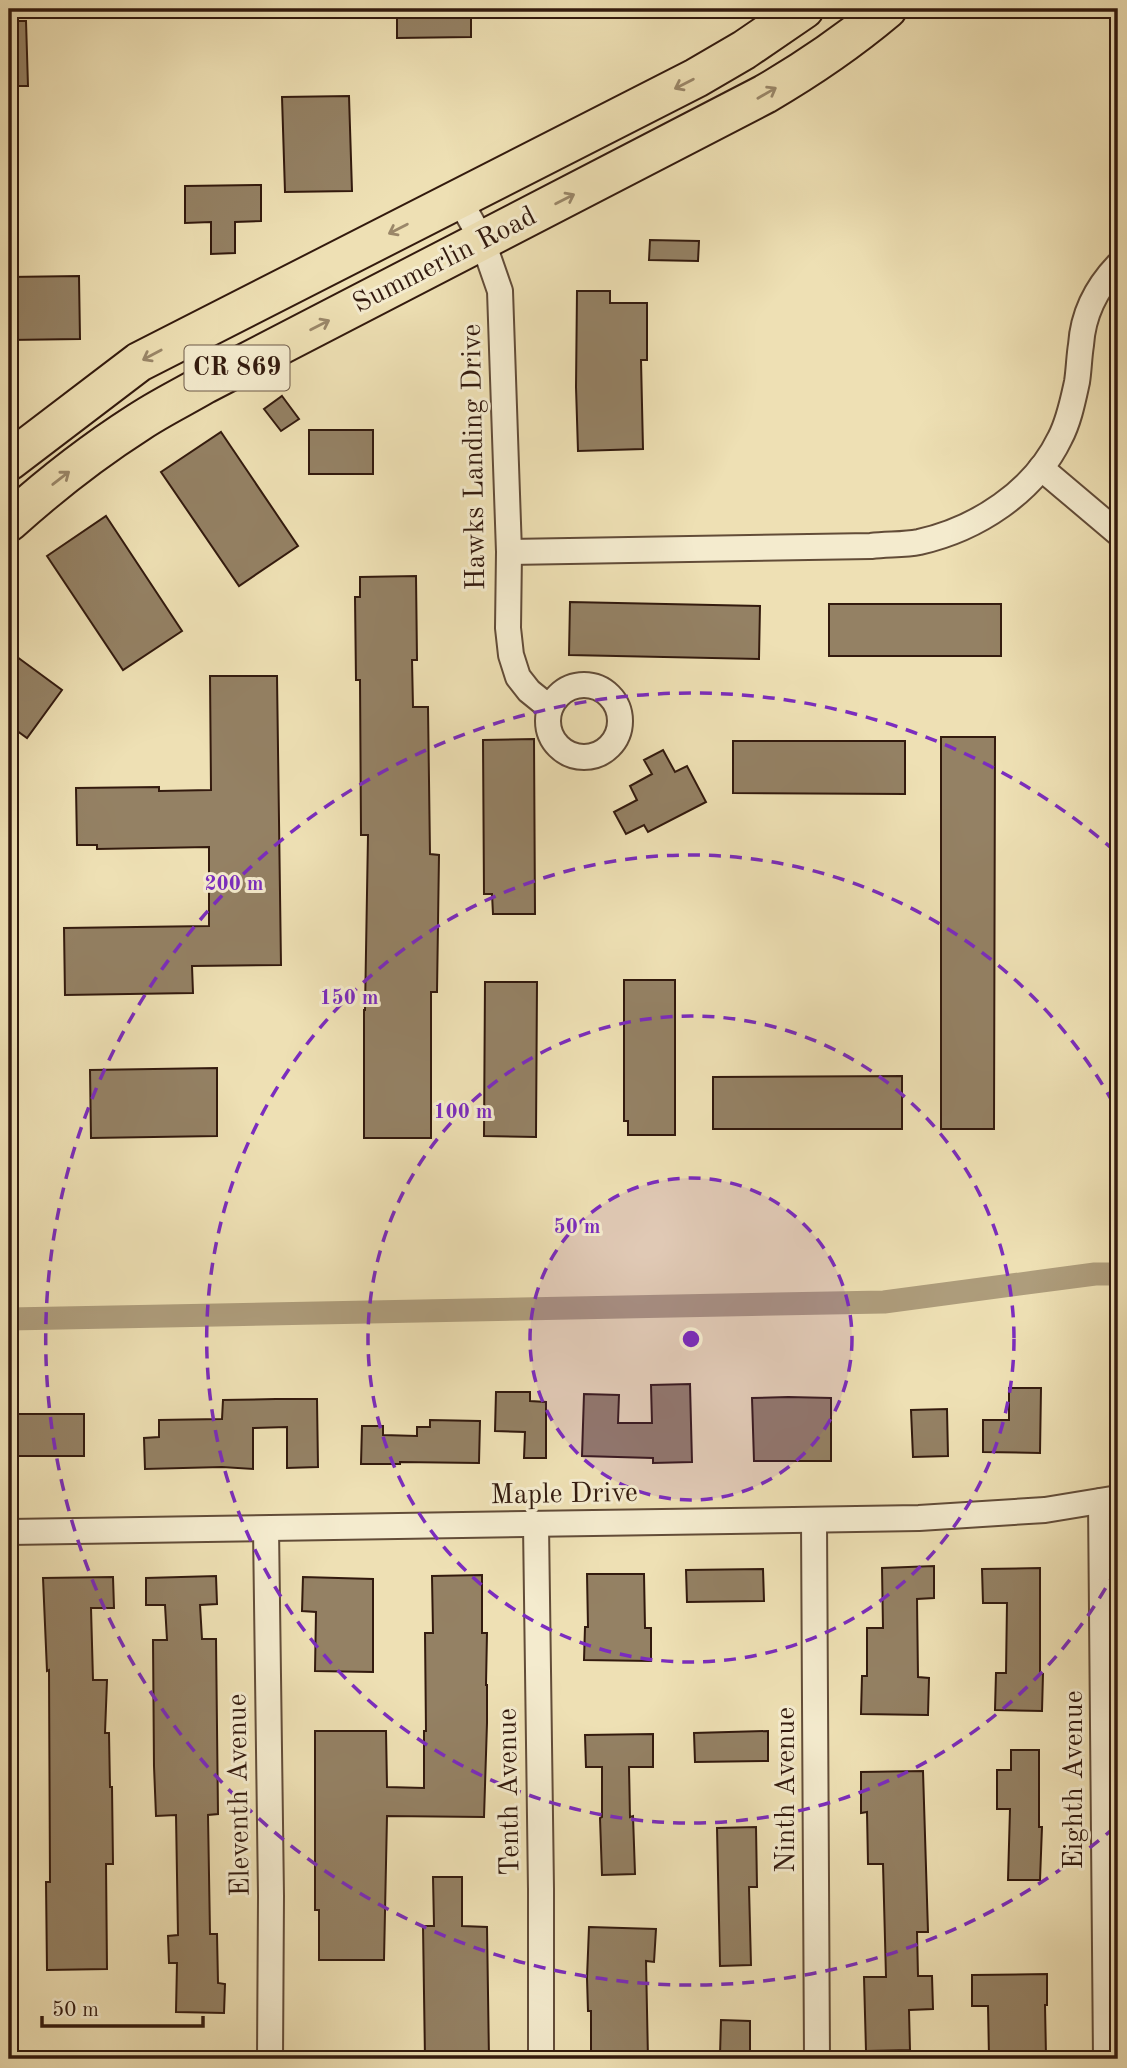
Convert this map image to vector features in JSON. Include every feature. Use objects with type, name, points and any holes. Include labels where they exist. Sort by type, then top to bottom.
[{"type":"main road","name":"Summerlin Road","points":[[9,461],[139,362],[696,78],[744,50],[804,9]]},
{"type":"main road","name":"Summerlin Road","points":[[9,522],[38,495],[141,421],[205,384],[765,94],[829,54],[887,9]]},
{"type":"street","name":"Hawks Landing Drive","points":[[459,199],[483,242],[500,291],[510,655],[518,677],[529,691],[550,708]]},
{"type":"street","points":[[509,552],[858,546],[918,542],[952,532],[989,514],[1019,493],[1041,468],[1060,438],[1073,401],[1088,311],[1099,286],[1118,265]]},
{"type":"street","points":[[1041,468],[1118,533]]},
{"type":"street","name":"Maple Drive","points":[[9,1532],[919,1518],[1045,1510],[1110,1499]]},
{"type":"street","name":"Eighth Avenue","points":[[1106,2059],[1110,1499]]},
{"type":"street","name":"Ninth Avenue","points":[[814,1521],[817,2059]]},
{"type":"street","name":"Tenth Avenue","points":[[536,1525],[541,2059]]},
{"type":"street","name":"Eleventh Avenue","points":[[266,1529],[271,1895],[270,2059]]},
{"type":"building","points":[[397,9],[471,9],[471,37],[397,38]]},
{"type":"building","points":[[9,21],[26,21],[28,86],[9,86]]},
{"type":"building","points":[[349,96],[352,191],[285,192],[282,97]]},
{"type":"building","points":[[261,185],[261,221],[235,222],[235,253],[211,254],[211,222],[185,223],[185,186]]},
{"type":"building","points":[[650,240],[699,241],[698,261],[649,260]]},
{"type":"building","points":[[79,276],[80,339],[9,340],[9,277]]},
{"type":"building","points":[[577,291],[610,291],[610,303],[647,303],[647,360],[641,360],[643,449],[578,451]]},
{"type":"building","points":[[282,396],[299,419],[281,431],[264,409]]},
{"type":"building","points":[[309,430],[373,430],[373,474],[309,474]]},
{"type":"building","points":[[221,432],[298,546],[239,586],[161,472]]},
{"type":"building","points":[[106,516],[182,631],[123,670],[47,556]]},
{"type":"building","points":[[416,576],[417,660],[412,660],[413,707],[428,707],[430,854],[439,855],[437,992],[431,992],[431,1138],[364,1138],[368,835],[361,835],[360,680],[356,680],[355,597],[360,597],[360,577]]},
{"type":"building","points":[[570,602],[760,606],[759,659],[569,655]]},
{"type":"building","points":[[829,604],[1001,604],[1001,656],[829,656]]},
{"type":"building","points":[[9,651],[62,690],[27,738],[9,725]]},
{"type":"building","points":[[210,676],[277,676],[281,965],[192,966],[193,993],[65,995],[64,928],[209,926],[209,847],[97,849],[97,845],[77,845],[76,788],[159,787],[159,791],[211,790]]},
{"type":"building","points":[[941,737],[995,737],[994,1129],[941,1129]]},
{"type":"building","points":[[534,739],[535,914],[493,914],[492,894],[484,894],[483,740]]},
{"type":"building","points":[[733,741],[905,741],[905,794],[733,793]]},
{"type":"building","points":[[663,750],[675,772],[687,766],[706,802],[648,832],[644,825],[626,834],[614,812],[637,800],[630,786],[652,774],[644,760]]},
{"type":"building","points":[[624,980],[675,980],[675,1135],[628,1135],[628,1121],[624,1121]]},
{"type":"building","points":[[485,982],[537,982],[536,1137],[484,1136]]},
{"type":"building","points":[[217,1068],[217,1136],[91,1138],[90,1070]]},
{"type":"building","points":[[902,1076],[902,1129],[713,1129],[713,1077]]},
{"type":"building","points":[[690,1384],[692,1462],[653,1463],[653,1458],[582,1456],[584,1394],[619,1395],[618,1423],[652,1423],[651,1385]]},
{"type":"building","points":[[1009,1388],[1041,1388],[1040,1453],[983,1452],[983,1420],[1009,1420]]},
{"type":"building","points":[[496,1392],[530,1392],[530,1401],[546,1402],[546,1458],[524,1458],[525,1432],[495,1431]]},
{"type":"building","points":[[752,1398],[831,1398],[831,1461],[754,1461]]},
{"type":"building","points":[[317,1399],[318,1467],[287,1468],[287,1427],[253,1428],[253,1469],[145,1469],[144,1438],[159,1437],[159,1420],[222,1419],[223,1400]]},
{"type":"building","points":[[947,1409],[948,1456],[913,1457],[911,1410]]},
{"type":"building","points":[[12,1414],[84,1414],[84,1456],[12,1456]]},
{"type":"building","points":[[430,1420],[480,1421],[479,1463],[361,1464],[362,1426],[383,1426],[383,1435],[417,1436],[417,1427],[430,1427]]},
{"type":"building","points":[[934,1566],[934,1598],[917,1599],[918,1677],[929,1678],[928,1715],[861,1714],[862,1676],[867,1676],[867,1628],[883,1628],[882,1568]]},
{"type":"building","points":[[1040,1568],[1042,1711],[995,1710],[996,1673],[1006,1673],[1007,1603],[983,1603],[982,1569]]},
{"type":"building","points":[[763,1569],[764,1601],[687,1602],[686,1570]]},
{"type":"building","points":[[587,1574],[644,1574],[645,1628],[651,1628],[651,1661],[584,1660],[585,1627],[588,1627]]},
{"type":"building","points":[[482,1575],[482,1633],[487,1633],[484,1817],[387,1816],[384,1960],[319,1960],[319,1910],[315,1910],[315,1731],[386,1731],[387,1787],[424,1788],[425,1633],[433,1633],[432,1576]]},
{"type":"building","points":[[216,1576],[217,1604],[200,1605],[202,1639],[216,1639],[218,1814],[208,1815],[210,1934],[217,1934],[218,1983],[225,1984],[224,2013],[176,2012],[177,1963],[169,1963],[168,1936],[178,1935],[176,1815],[156,1816],[154,1766],[153,1640],[167,1640],[165,1605],[146,1605],[146,1578]]},
{"type":"building","points":[[113,1577],[114,1608],[91,1608],[93,1680],[107,1680],[105,1733],[109,1733],[112,1787],[113,1864],[106,1864],[107,1969],[47,1970],[46,1882],[50,1882],[49,1670],[47,1671],[43,1578]]},
{"type":"building","points":[[303,1577],[373,1579],[373,1672],[315,1671],[316,1612],[302,1611]]},
{"type":"building","points":[[768,1731],[768,1761],[695,1762],[694,1733]]},
{"type":"building","points":[[653,1734],[653,1767],[629,1767],[635,1874],[602,1875],[602,1767],[586,1767],[585,1735]]},
{"type":"building","points":[[1011,1750],[1039,1750],[1039,1827],[1042,1827],[1040,1880],[1008,1880],[1010,1809],[997,1809],[997,1770],[1011,1770]]},
{"type":"building","points":[[923,1771],[928,1932],[917,1932],[918,1976],[932,1976],[933,2009],[909,2010],[910,2050],[866,2051],[864,1977],[886,1977],[883,1864],[868,1864],[867,1812],[861,1813],[861,1772]]},
{"type":"building","points":[[756,1827],[757,1887],[749,1887],[751,1965],[720,1966],[717,1828]]},
{"type":"building","points":[[433,1877],[462,1877],[462,1926],[487,1927],[489,2059],[425,2059],[423,1926],[434,1926]]},
{"type":"building","points":[[589,1927],[656,1929],[654,1962],[646,1961],[648,2059],[591,2059],[591,2011],[588,2011],[587,1978]]},
{"type":"building","points":[[1047,1974],[1046,2056],[989,2057],[988,2006],[972,2006],[972,1975]]},
{"type":"building","points":[[721,2020],[750,2021],[750,2059],[729,2059],[729,2055],[720,2055]]},
{"type":"waterway","points":[[9,1319],[884,1302],[1095,1274],[1118,1274]]}]
